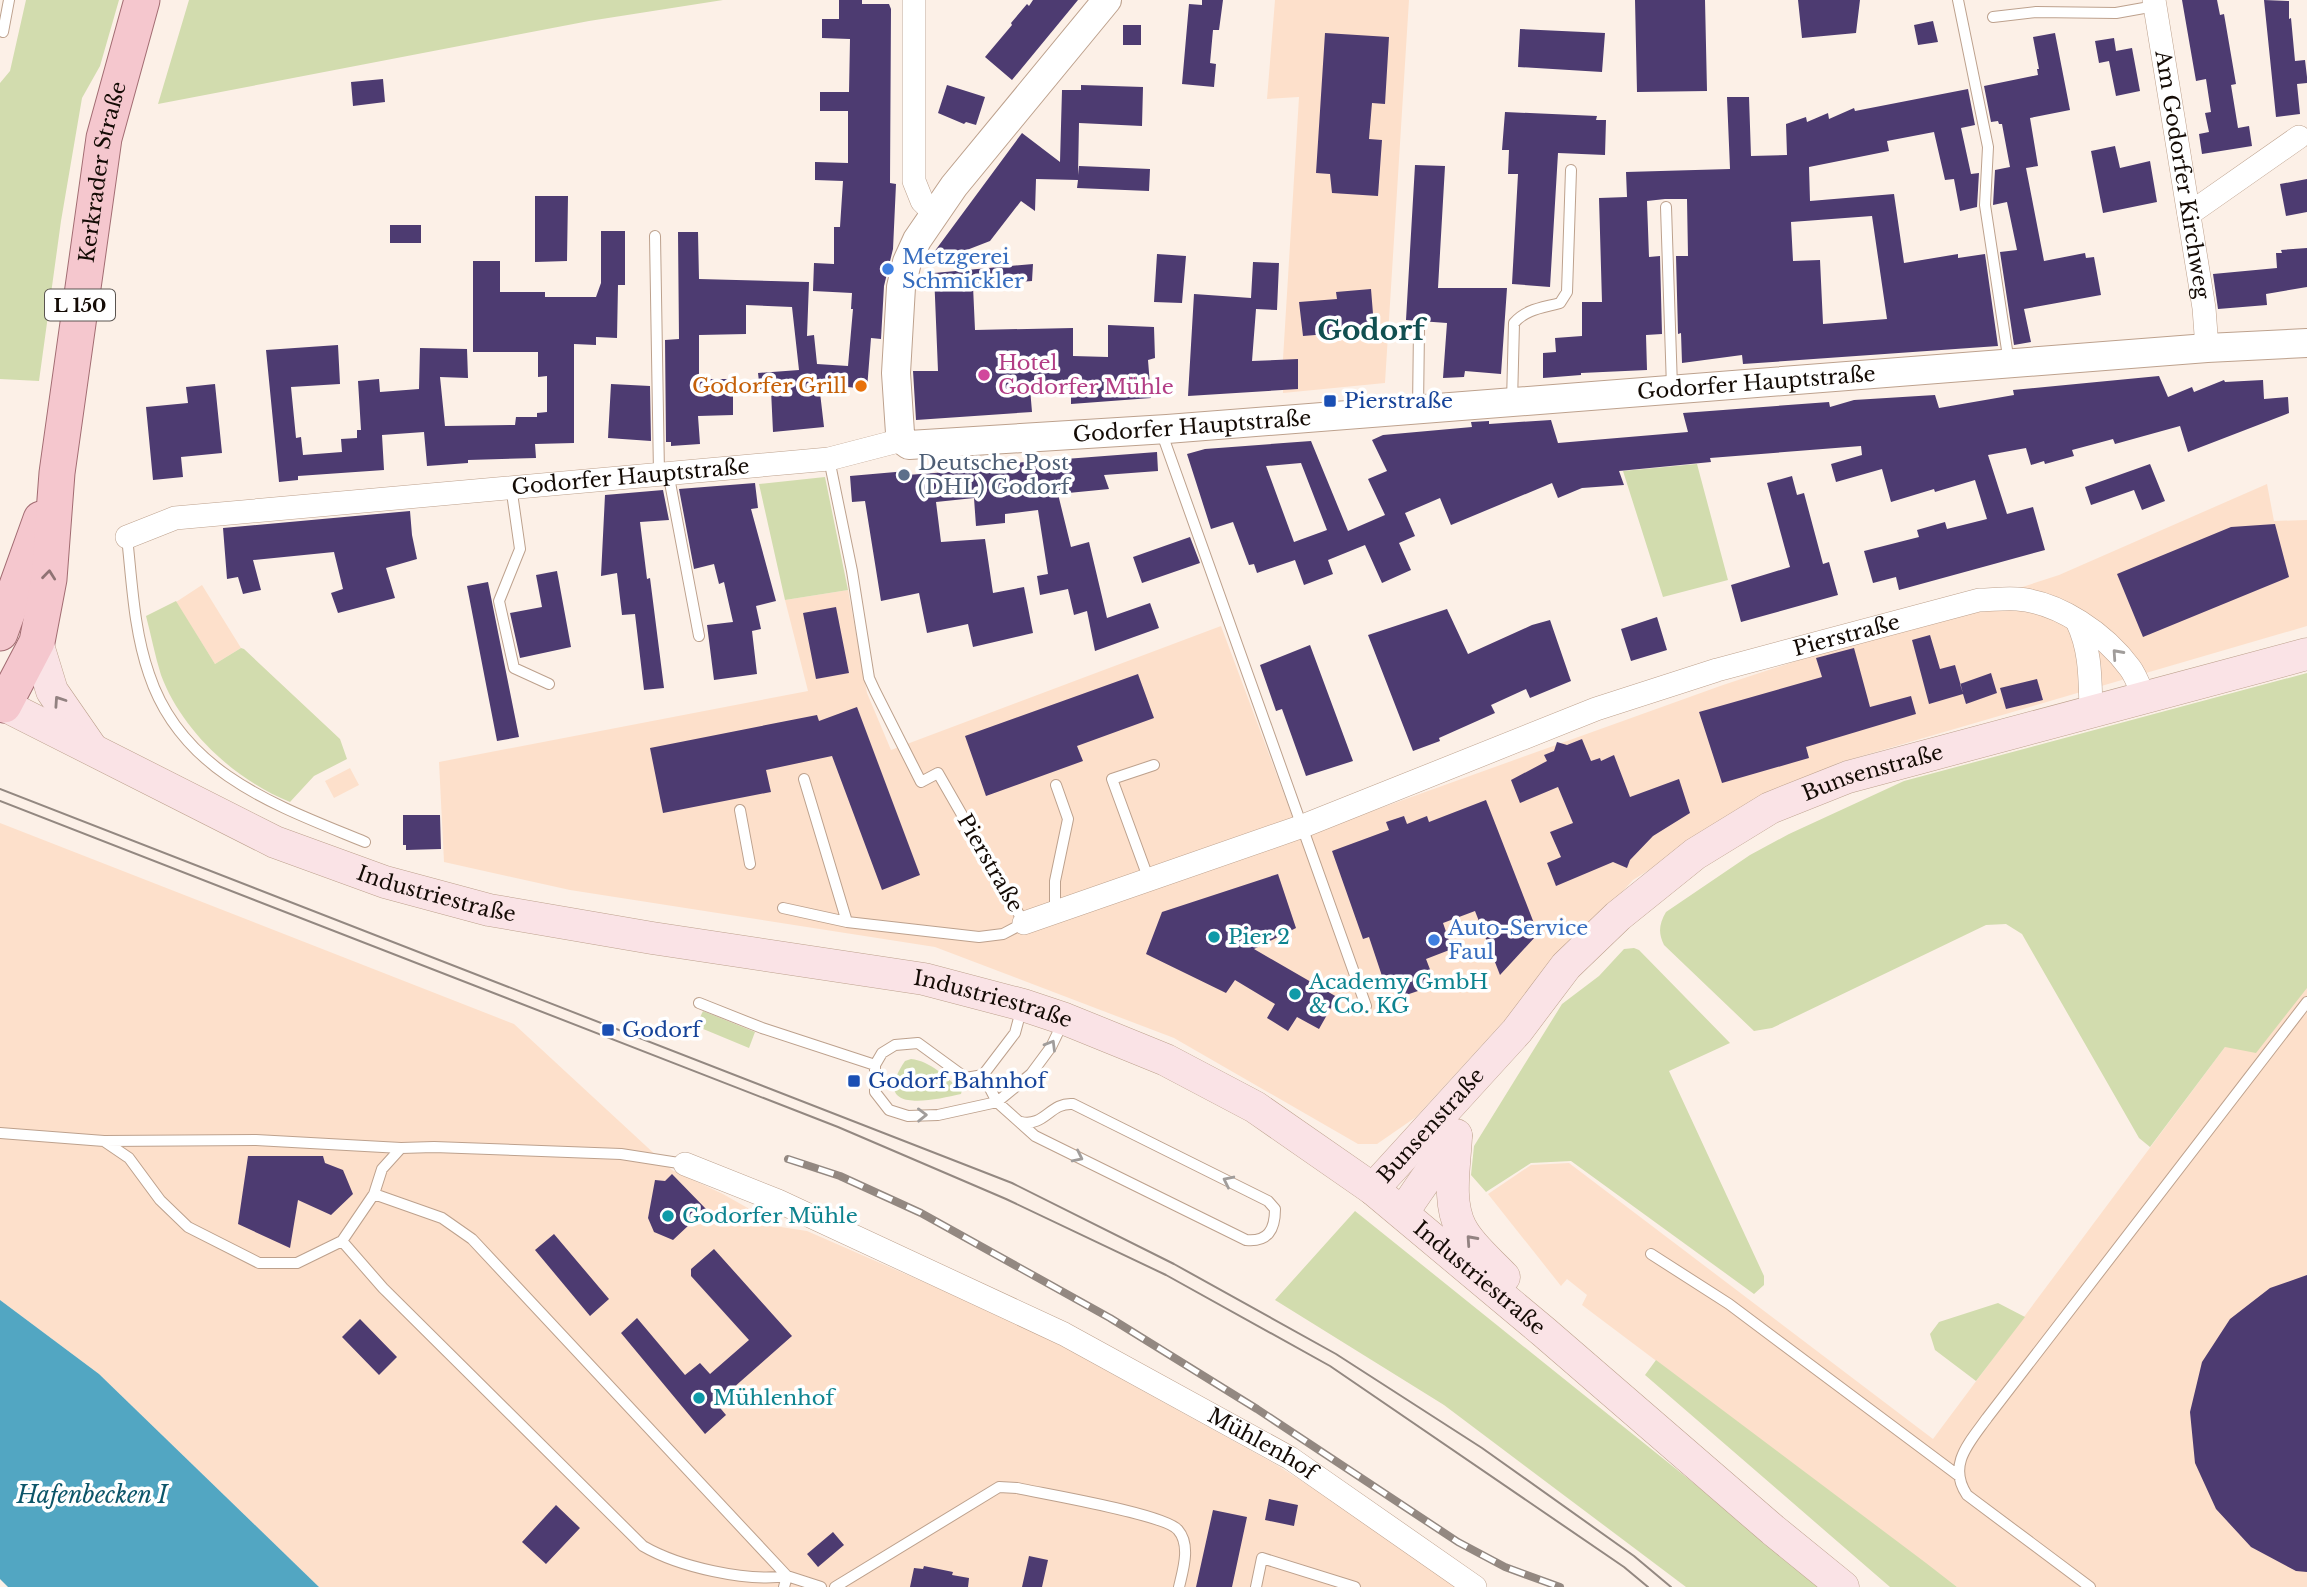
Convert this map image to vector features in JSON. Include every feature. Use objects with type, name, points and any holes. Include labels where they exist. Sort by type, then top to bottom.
[{"type":"main road","name":"Kerkrader Straße","points":[[2,704],[37,642],[49,579],[57,473],[104,138],[142,0]]},
{"type":"main road","name":"Kerkrader Straße","points":[[0,633],[57,473]]},
{"type":"main road","points":[[37,642],[52,691],[94,753]]},
{"type":"main road","name":"Bunsenstraße","points":[[1373,1189],[1517,1031],[1566,966],[1618,916],[1695,854],[1770,808],[1848,777],[2307,654]]},
{"type":"main road","name":"Industriestraße","points":[[2,704],[94,753],[275,842],[411,889],[489,910],[652,938],[924,979],[1065,1019],[1166,1060],[1255,1107],[1373,1189],[1843,1587]]},
{"type":"main road","name":"Bunsenstraße","points":[[1402,1212],[1456,1136],[1517,1031]]},
{"type":"main road","name":"Bunsenstraße","points":[[1456,1136],[1453,1197],[1455,1214],[1461,1229],[1509,1283],[1544,1332]]},
{"type":"street","points":[[914,0],[914,181],[922,201],[934,213]]},
{"type":"street","points":[[902,440],[897,373],[901,287],[906,262],[934,213],[1107,0]]},
{"type":"street","name":"Am Godorfer Kirchweg","points":[[2154,3],[2204,308],[2207,348]]},
{"type":"street","points":[[2189,214],[2299,137]]},
{"type":"street","name":"Godorfer Hauptstraße","points":[[127,537],[175,518],[829,459],[902,440],[909,445],[917,445],[1161,430],[2207,348],[2307,344]]},
{"type":"street","name":"Pierstraße","points":[[1024,923],[1303,826],[1597,709],[1717,670],[1979,600],[2017,599],[2040,603],[2077,621],[2109,645],[2131,669],[2144,697]]},
{"type":"street","points":[[2077,621],[2085,638],[2090,668],[2091,710]]},
{"type":"street","name":"Mühlenhof","points":[[685,1164],[778,1201],[1064,1334],[1290,1458],[1475,1587]]},
{"type":"lane","points":[[3,32],[9,0]]},
{"type":"lane","points":[[1958,0],[1988,147],[1985,205],[2009,365]]},
{"type":"lane","points":[[1993,16],[2036,12],[2116,13],[2154,3]]},
{"type":"lane","points":[[1512,402],[1514,323],[1530,310],[1560,303],[1567,292],[1571,170]]},
{"type":"lane","points":[[1666,207],[1672,390]]},
{"type":"lane","points":[[655,236],[657,449],[699,636]]},
{"type":"lane","points":[[1419,328],[1419,409]]},
{"type":"lane","points":[[1161,430],[1366,1006]]},
{"type":"lane","name":"Pierstraße","points":[[829,459],[852,571],[869,678],[921,782],[939,773],[1024,923]]},
{"type":"lane","points":[[511,486],[520,549],[499,601],[514,668],[550,684]]},
{"type":"lane","points":[[127,537],[138,631],[149,675],[166,713],[197,751],[229,779],[275,805],[365,842]]},
{"type":"lane","points":[[1149,880],[1112,779],[1154,765]]},
{"type":"lane","points":[[804,779],[847,922]]},
{"type":"lane","points":[[1055,913],[1055,881],[1068,819],[1056,785]]},
{"type":"lane","points":[[740,810],[750,864]]},
{"type":"lane","points":[[783,908],[847,922],[979,937],[1003,934],[1024,923]]},
{"type":"lane","points":[[2091,1587],[1966,1495],[1959,1484],[1958,1465],[1967,1445],[1987,1418],[2307,1002]]},
{"type":"lane","points":[[699,1003],[762,1028],[824,1046],[875,1065]]},
{"type":"lane","points":[[1023,1005],[1015,1033],[983,1075],[966,1078],[918,1042],[895,1045],[882,1053],[875,1065],[875,1092],[889,1110],[908,1116],[939,1115],[997,1102],[1031,1074],[1051,1047],[1065,1019]]},
{"type":"lane","points":[[983,1075],[997,1102],[1035,1136],[1246,1240],[1257,1241],[1267,1236],[1275,1222],[1275,1209],[1268,1201],[1073,1104],[1061,1105],[1032,1124],[1021,1122]]},
{"type":"lane","name":"Mühlenhof","points":[[0,1133],[104,1141],[256,1140],[401,1148],[621,1154],[685,1164]]},
{"type":"lane","points":[[104,1141],[129,1158],[160,1200],[188,1227],[259,1263],[297,1263],[342,1241],[374,1194],[382,1169],[401,1148]]},
{"type":"lane","points":[[374,1194],[442,1219],[472,1239],[785,1582]]},
{"type":"lane","points":[[342,1241],[383,1288],[643,1546],[684,1565],[821,1587]]},
{"type":"lane","points":[[1651,1254],[1730,1304],[1959,1476]]},
{"type":"lane","points":[[835,1587],[999,1487],[1017,1488],[1146,1516],[1170,1524],[1178,1530],[1184,1544],[1185,1556],[1179,1587]]},
{"type":"lane","points":[[1256,1587],[1262,1558],[1355,1587]]},
{"type":"shaded area","points":[[1275,0],[1409,0],[1385,383],[1283,393],[1299,97],[1267,99]]},
{"type":"shaded area","points":[[2267,484],[2274,521],[2307,520],[2307,626],[1838,763],[1744,810],[1633,880],[1416,1117],[1377,1144],[1358,1144],[1174,1038],[935,947],[570,890],[444,862],[439,762],[808,691],[785,600],[848,590],[867,693],[891,750],[1221,626],[1300,837],[1723,685],[2059,575]]},
{"type":"shaded area","points":[[202,585],[241,648],[215,664],[176,602]]},
{"type":"shaded area","points":[[2307,715],[2307,1587],[1957,1587],[1582,1305],[1587,1295],[1567,1279],[1561,1286],[1488,1194],[1531,1165],[1569,1163],[1933,1439],[2225,1047]]},
{"type":"shaded area","points":[[350,768],[359,785],[334,798],[325,781]]},
{"type":"shaded area","points":[[0,823],[514,1024],[672,1170],[723,1194],[781,1227],[807,1231],[1029,1328],[1275,1464],[1388,1536],[1457,1587],[319,1587],[99,1374],[0,1300]]},
{"type":"green space","points":[[26,0],[119,0],[100,66],[82,98],[61,221],[39,381],[0,379],[0,83],[10,71]]},
{"type":"green space","points":[[189,0],[723,0],[589,21],[158,104]]},
{"type":"green space","points":[[1697,464],[1728,580],[1663,597],[1623,471]]},
{"type":"green space","points":[[825,477],[848,590],[785,600],[759,484]]},
{"type":"green space","points":[[176,601],[215,664],[241,648],[244,649],[340,739],[347,759],[314,776],[290,802],[250,781],[213,751],[182,715],[170,696],[155,653],[146,616]]},
{"type":"green space","points":[[2307,673],[2307,988],[2256,1053],[2225,1047],[2150,1147],[2139,1138],[2022,934],[2006,924],[1986,925],[1772,1028],[1754,1031],[1662,941],[1660,928],[1666,912],[1750,855],[1904,781]]},
{"type":"green space","points":[[1634,948],[1730,1043],[1669,1071],[1764,1276],[1764,1285],[1754,1294],[1571,1161],[1531,1163],[1486,1192],[1471,1175],[1474,1146],[1562,1004],[1599,976],[1624,949]]},
{"type":"green space","points":[[703,1011],[755,1032],[749,1048],[696,1026]]},
{"type":"green space","points":[[911,1059],[938,1071],[962,1090],[961,1094],[921,1101],[899,1097],[894,1090],[896,1078],[905,1061]]},
{"type":"green space","points":[[1355,1211],[1823,1587],[1686,1587],[1444,1405],[1275,1300]]},
{"type":"green space","points":[[1998,1303],[2025,1317],[1976,1381],[1935,1350],[1930,1334],[1939,1322]]},
{"type":"green space","points":[[1656,1360],[1957,1587],[1890,1587],[1645,1375]]},
{"type":"water","name":"Hafenbecken I","points":[[0,1300],[99,1374],[319,1587],[8,1587],[0,1579]]},
{"type":"building","points":[[839,0],[862,0],[862,4],[889,4],[891,9],[890,183],[896,184],[893,249],[884,286],[881,339],[871,338],[867,389],[819,384],[824,427],[773,432],[771,390],[760,390],[758,373],[799,370],[792,307],[746,305],[746,334],[699,335],[699,379],[733,379],[733,415],[698,416],[700,444],[671,446],[671,442],[666,442],[665,340],[679,339],[678,232],[698,232],[699,279],[809,282],[807,336],[814,335],[817,364],[848,366],[852,293],[813,291],[814,263],[834,264],[834,227],[840,227],[843,181],[815,180],[815,162],[848,163],[848,111],[820,111],[820,92],[849,92],[850,39],[822,38],[822,19],[839,19]]},
{"type":"building","points":[[1033,0],[1078,0],[1012,80],[985,57]]},
{"type":"building","points":[[1202,0],[1223,0],[1219,30],[1213,30],[1210,63],[1216,64],[1214,87],[1182,84],[1189,4],[1202,5]]},
{"type":"building","points":[[1635,0],[1705,0],[1707,91],[1637,92]]},
{"type":"building","points":[[1798,0],[1860,0],[1856,33],[1802,38]]},
{"type":"building","points":[[2182,0],[2217,0],[2220,15],[2224,14],[2236,84],[2231,85],[2238,128],[2249,126],[2252,146],[2202,154],[2199,134],[2209,132],[2205,113],[2211,112],[2206,79],[2196,81]]},
{"type":"building","points":[[2264,0],[2289,1],[2295,61],[2305,60],[2307,77],[2307,83],[2297,84],[2300,114],[2276,117]]},
{"type":"building","points":[[1933,21],[1938,42],[1918,45],[1914,25]]},
{"type":"building","points":[[1123,25],[1141,25],[1141,45],[1123,45]]},
{"type":"building","points":[[1520,29],[1605,33],[1602,72],[1518,67]]},
{"type":"building","points":[[1325,33],[1389,37],[1385,104],[1372,103],[1369,139],[1382,140],[1378,196],[1332,193],[1330,174],[1316,173]]},
{"type":"building","points":[[2055,33],[2070,110],[2030,118],[2038,166],[2026,168],[2044,261],[2085,253],[2086,258],[2094,257],[2101,295],[2024,309],[2031,342],[2014,345],[2000,252],[2017,250],[2007,202],[1993,205],[1995,170],[2010,167],[2002,124],[1998,121],[1991,122],[1984,86],[2038,75],[2033,37]]},
{"type":"building","points":[[2114,38],[2116,51],[2132,48],[2140,91],[2116,96],[2109,61],[2099,63],[2095,41]]},
{"type":"building","points":[[383,79],[385,102],[353,106],[351,82]]},
{"type":"building","points":[[947,85],[985,97],[976,125],[966,122],[964,124],[938,113]]},
{"type":"building","points":[[1081,85],[1143,87],[1142,126],[1079,123],[1078,175],[1079,166],[1150,169],[1149,191],[1077,188],[1078,180],[1036,179],[1035,211],[1021,201],[990,241],[923,267],[1022,133],[1060,162],[1062,90],[1081,90]]},
{"type":"building","points":[[1968,89],[1975,125],[1961,128],[1971,174],[1979,173],[1977,207],[1960,211],[1954,179],[1945,180],[1934,132],[1887,141],[1889,151],[1809,167],[1810,201],[1894,194],[1904,263],[1958,254],[1958,258],[1985,254],[1998,346],[1743,364],[1742,355],[1682,363],[1681,333],[1678,334],[1676,256],[1688,256],[1687,199],[1665,199],[1647,201],[1649,257],[1660,256],[1662,334],[1646,335],[1647,370],[1543,378],[1543,353],[1556,352],[1555,338],[1582,336],[1582,302],[1602,302],[1599,198],[1627,197],[1626,172],[1730,169],[1727,97],[1749,97],[1751,156],[1787,155],[1786,124],[1806,117],[1807,122],[1828,113],[1829,119],[1854,108],[1855,111]],"holes":[[[1872,216],[1887,319],[1823,324],[1820,260],[1793,261],[1791,222]]]},
{"type":"building","points":[[1505,112],[1597,116],[1596,120],[1606,120],[1605,155],[1558,153],[1550,287],[1512,284],[1518,174],[1508,174],[1509,150],[1502,150]]},
{"type":"building","points":[[2115,146],[2120,168],[2150,161],[2157,202],[2103,213],[2091,151]]},
{"type":"building","points":[[1415,165],[1445,166],[1438,288],[1507,288],[1501,374],[1465,371],[1464,377],[1443,378],[1447,323],[1406,320]]},
{"type":"building","points":[[2307,179],[2307,212],[2286,216],[2280,184]]},
{"type":"building","points":[[535,196],[568,196],[567,261],[535,262]]},
{"type":"building","points":[[390,225],[421,225],[421,243],[390,243]]},
{"type":"building","points":[[601,231],[625,231],[625,285],[618,285],[617,338],[596,337],[596,345],[574,344],[574,443],[535,444],[536,458],[468,460],[468,463],[427,466],[424,432],[382,435],[384,470],[298,476],[298,480],[279,482],[266,350],[338,345],[340,384],[291,387],[296,438],[301,437],[303,455],[342,452],[341,439],[357,438],[357,430],[361,430],[358,381],[379,379],[380,392],[419,389],[420,348],[467,349],[468,378],[440,377],[445,426],[515,425],[516,417],[537,417],[537,413],[547,412],[547,376],[538,377],[538,352],[473,352],[473,261],[500,261],[500,292],[545,292],[545,297],[596,297],[601,283]]},
{"type":"building","points":[[2307,248],[2307,287],[2266,294],[2267,305],[2218,309],[2213,274],[2277,268],[2276,253],[2282,253],[2281,250]]},
{"type":"building","points":[[1157,254],[1186,256],[1182,303],[1154,302]]},
{"type":"building","points":[[1253,262],[1279,263],[1277,310],[1256,309],[1252,361],[1298,359],[1298,389],[1188,396],[1194,294],[1251,298]]},
{"type":"building","points":[[1033,264],[1032,281],[973,286],[975,330],[1073,328],[1073,356],[1108,357],[1108,325],[1154,327],[1155,358],[1148,360],[1151,398],[1071,404],[1071,389],[1030,388],[1032,412],[916,420],[913,371],[938,371],[934,273]]},
{"type":"building","points":[[1371,289],[1374,326],[1340,329],[1340,333],[1303,336],[1299,302],[1337,299],[1336,292]]},
{"type":"building","points":[[2159,376],[2168,397],[2192,387],[2194,392],[2224,380],[2263,380],[2264,399],[2288,397],[2289,413],[2188,452],[2180,426],[2115,444],[2113,439],[2072,450],[2074,456],[2045,464],[2044,461],[2031,465],[2026,448],[1988,455],[2007,514],[2033,507],[2045,550],[1899,590],[1896,577],[1873,583],[1864,551],[1919,537],[1917,530],[1945,522],[1947,529],[1987,519],[1975,480],[1891,502],[1882,469],[1836,482],[1831,464],[1862,455],[1861,446],[1710,458],[1711,462],[1619,471],[1624,485],[1582,488],[1558,498],[1552,483],[1451,525],[1440,498],[1405,513],[1415,536],[1399,543],[1411,570],[1382,583],[1365,545],[1328,560],[1333,574],[1304,585],[1295,560],[1257,573],[1254,564],[1249,565],[1233,522],[1211,529],[1187,454],[1205,449],[1311,441],[1348,531],[1385,515],[1368,479],[1387,471],[1372,440],[1383,435],[1472,427],[1471,422],[1489,421],[1489,424],[1551,420],[1558,443],[1688,432],[1683,413],[1829,402],[1830,407],[1854,400],[1935,395],[1939,408],[2014,395],[2013,390]],"holes":[[[1301,463],[1327,530],[1294,542],[1266,466]]]},
{"type":"building","points":[[215,384],[222,453],[181,457],[183,477],[153,480],[146,407],[188,403],[186,387]]},
{"type":"building","points":[[611,384],[650,386],[651,441],[608,438]]},
{"type":"building","points":[[1157,452],[1158,471],[1104,475],[1109,489],[1058,494],[1071,547],[1089,542],[1107,618],[1150,603],[1159,628],[1095,651],[1087,611],[1074,615],[1068,589],[1040,595],[1037,576],[1048,574],[1038,510],[1005,514],[1005,523],[976,526],[974,498],[936,502],[941,542],[985,539],[993,593],[1024,587],[1033,633],[973,647],[968,624],[927,633],[919,593],[881,601],[865,501],[852,502],[850,476],[907,471],[907,475],[988,469],[987,465]]},
{"type":"building","points":[[2150,464],[2165,501],[2142,510],[2134,490],[2091,505],[2085,487]]},
{"type":"building","points":[[1792,476],[1797,495],[1804,493],[1823,564],[1829,562],[1838,595],[1741,622],[1731,585],[1790,567],[1767,483]]},
{"type":"building","points":[[755,483],[758,508],[751,509],[776,601],[756,606],[761,629],[752,631],[757,674],[714,680],[707,625],[733,622],[724,582],[719,584],[714,564],[694,569],[679,489]]},
{"type":"building","points":[[663,490],[669,520],[640,522],[664,688],[644,690],[635,614],[622,615],[617,573],[601,576],[605,495]]},
{"type":"building","points":[[410,511],[417,559],[386,568],[395,598],[338,613],[331,593],[343,589],[334,552],[253,560],[261,590],[243,594],[238,577],[227,579],[223,528]]},
{"type":"building","points":[[2275,524],[2289,577],[2143,637],[2117,574],[2231,527]]},
{"type":"building","points":[[1190,537],[1200,563],[1142,583],[1133,557]]},
{"type":"building","points":[[557,571],[571,647],[520,658],[510,613],[542,607],[536,575]]},
{"type":"building","points":[[488,582],[519,737],[497,741],[467,586]]},
{"type":"building","points":[[836,607],[849,673],[816,679],[803,613]]},
{"type":"building","points":[[1447,609],[1468,654],[1532,625],[1550,620],[1571,681],[1530,698],[1526,689],[1491,705],[1495,713],[1439,738],[1440,741],[1413,751],[1368,635]]},
{"type":"building","points":[[1657,617],[1667,650],[1631,661],[1621,629]]},
{"type":"building","points":[[1930,635],[1940,669],[1955,665],[1960,684],[1991,673],[1997,693],[1966,704],[1963,694],[1929,704],[1912,640]]},
{"type":"building","points":[[1310,645],[1353,761],[1306,776],[1282,709],[1276,711],[1260,665]]},
{"type":"building","points":[[1854,648],[1870,707],[1911,696],[1916,714],[1806,747],[1809,758],[1722,783],[1699,712],[1822,677],[1816,658]]},
{"type":"building","points":[[1138,674],[1154,718],[1077,746],[1083,761],[986,796],[965,736]]},
{"type":"building","points":[[2037,679],[2043,700],[2006,709],[2000,688]]},
{"type":"building","points":[[857,707],[920,875],[882,890],[832,756],[766,770],[771,792],[663,813],[650,748],[817,715],[819,721]]},
{"type":"building","points":[[1582,739],[1591,761],[1600,758],[1601,761],[1614,755],[1630,797],[1679,779],[1690,813],[1653,836],[1630,860],[1627,868],[1613,862],[1556,886],[1547,863],[1561,857],[1550,832],[1573,823],[1558,787],[1520,803],[1511,780],[1547,761],[1544,755],[1554,751],[1557,742],[1567,745]]},
{"type":"building","points":[[1486,800],[1537,931],[1536,936],[1500,975],[1475,911],[1443,923],[1452,949],[1426,959],[1436,985],[1403,996],[1398,981],[1385,985],[1369,937],[1363,939],[1332,851],[1389,830],[1386,822],[1404,816],[1407,824],[1427,816],[1429,822]]},
{"type":"building","points":[[403,815],[440,815],[441,849],[406,850],[406,845],[403,845]]},
{"type":"building","name":"Pier 2","points":[[1278,874],[1296,928],[1254,949],[1337,997],[1319,1029],[1297,1017],[1288,1031],[1267,1018],[1275,1004],[1235,980],[1226,993],[1146,954],[1162,912]]},
{"type":"building","points":[[248,1156],[323,1156],[325,1163],[343,1170],[353,1194],[331,1215],[298,1200],[290,1248],[238,1224]]},
{"type":"building","points":[[672,1174],[706,1209],[673,1240],[654,1232],[648,1218],[655,1180],[665,1181]]},
{"type":"building","points":[[554,1234],[609,1299],[590,1316],[535,1250]]},
{"type":"building","points":[[714,1249],[792,1336],[716,1403],[726,1415],[705,1434],[621,1333],[637,1318],[685,1375],[700,1363],[710,1374],[749,1340],[691,1276],[691,1269]]},
{"type":"building","points":[[2307,1275],[2307,1572],[2296,1571],[2251,1547],[2216,1509],[2195,1463],[2190,1412],[2202,1362],[2230,1319],[2270,1288]]},
{"type":"building","points":[[360,1319],[397,1357],[379,1375],[342,1337]]},
{"type":"building","points":[[1269,1499],[1298,1505],[1294,1526],[1265,1520]]},
{"type":"building","points":[[556,1505],[580,1528],[546,1564],[522,1542]]},
{"type":"building","points":[[1213,1510],[1247,1517],[1232,1587],[1196,1587]]},
{"type":"building","points":[[833,1532],[844,1545],[818,1567],[807,1554]]},
{"type":"building","points":[[1029,1556],[1048,1560],[1042,1587],[1022,1587]]},
{"type":"building","points":[[924,1566],[969,1578],[968,1587],[910,1587],[914,1568],[923,1569]]},
{"type":"tram line","points":[[0,789],[1012,1183],[1174,1264],[1336,1354],[1482,1448],[1634,1556],[1671,1587]]},
{"type":"tram line","points":[[0,801],[838,1127],[1006,1199],[1166,1275],[1330,1366],[1624,1567],[1648,1587]]},
{"type":"railway","points":[[788,1159],[840,1176],[921,1213],[1110,1318],[1257,1409],[1458,1542],[1505,1567],[1560,1587]]},
{"type":"place","name":"Metzgerei Schmickler","points":[[888,269]]},
{"type":"place","name":"Hotel Godorfer Mühle","points":[[984,375]]},
{"type":"place","name":"Godorfer Grill","points":[[861,386]]},
{"type":"place","name":"Pierstraße","points":[[1330,401]]},
{"type":"place","name":"Deutsche Post (DHL) Godorf","points":[[904,475]]},
{"type":"place","name":"Pier 2","points":[[1214,937]]},
{"type":"place","name":"Auto-Service Faul","points":[[1434,940]]},
{"type":"place","name":"Academy GmbH & Co. KG","points":[[1295,994]]},
{"type":"place","name":"Godorf","points":[[608,1030]]},
{"type":"place","name":"Godorf Bahnhof","points":[[854,1081]]},
{"type":"place","name":"Godorfer Mühle","points":[[668,1216]]},
{"type":"place","name":"Mühlenhof","points":[[699,1398]]},
{"type":"district","name":"Godorf","points":[[1371,330]]}]
